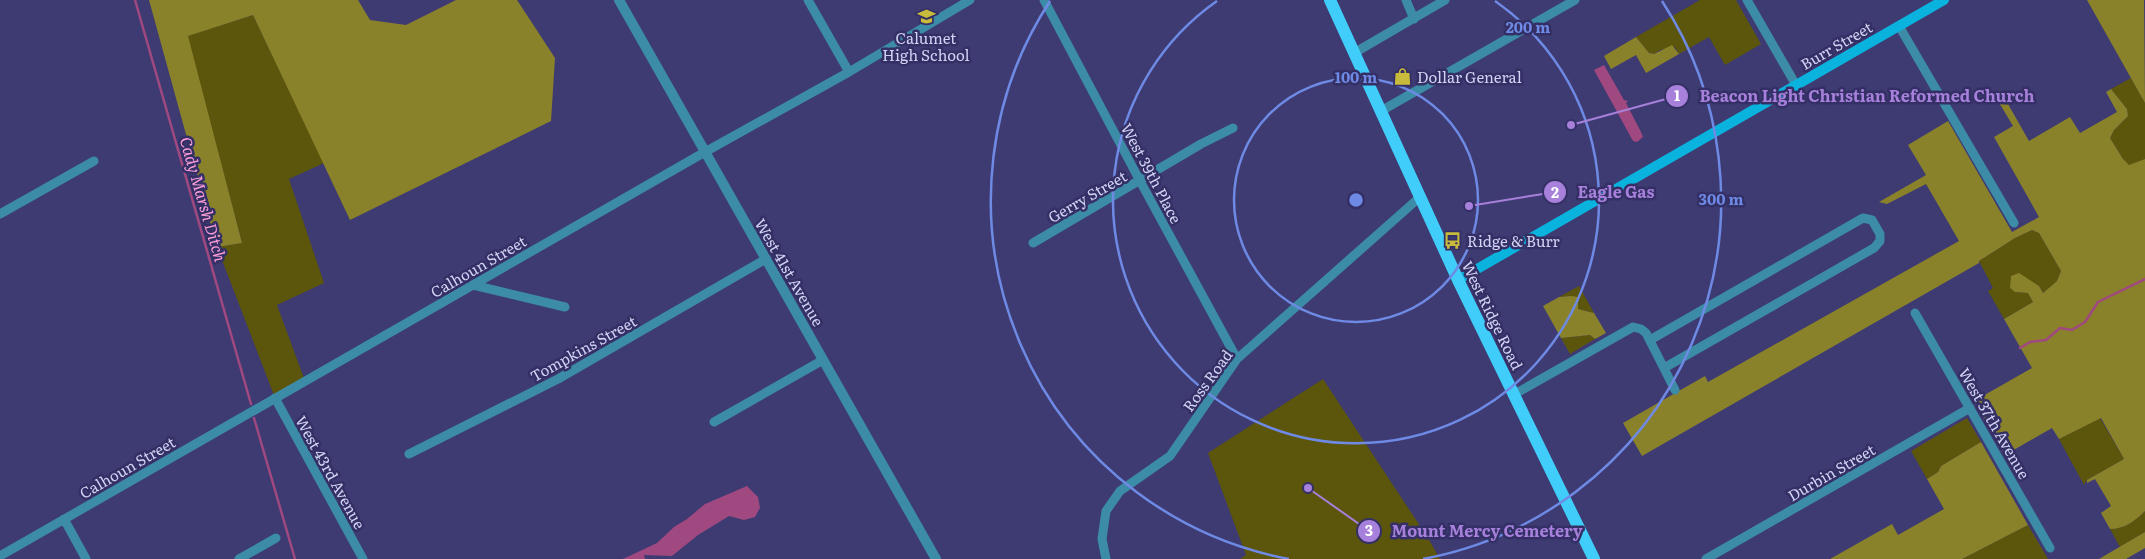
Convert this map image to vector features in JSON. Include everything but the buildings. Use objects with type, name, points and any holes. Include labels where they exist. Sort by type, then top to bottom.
[{"type":"main road","name":"West Ridge Road","points":[[1330,0],[1458,280],[1594,559]]},
{"type":"main road","name":"Burr Street","points":[[1458,280],[1944,0]]},
{"type":"street","name":"West 41st Avenue","points":[[619,0],[936,559]]},
{"type":"street","points":[[808,0],[849,72]]},
{"type":"street","name":"Calhoun Street","points":[[0,556],[705,152],[849,72],[970,0]]},
{"type":"street","name":"West 39th Place","points":[[1044,0],[1237,358]]},
{"type":"street","points":[[1406,0],[1414,18]]},
{"type":"street","points":[[1354,53],[1445,0]]},
{"type":"street","points":[[1381,112],[1575,0]]},
{"type":"street","points":[[1747,0],[1796,85]]},
{"type":"street","points":[[1899,26],[2014,223]]},
{"type":"street","name":"Gerry Street","points":[[1033,243],[1201,144],[1233,128]]},
{"type":"street","points":[[0,214],[94,161]]},
{"type":"street","name":"Ross Road","points":[[1106,559],[1102,539],[1106,511],[1120,491],[1170,456],[1237,358],[1420,197]]},
{"type":"street","points":[[1650,340],[1860,219],[1870,219],[1880,232],[1880,241],[1874,248],[1664,368]]},
{"type":"street","name":"Tompkins Street","points":[[409,454],[558,379],[766,259]]},
{"type":"street","points":[[473,285],[565,306]]},
{"type":"street","name":"West 37th Avenue","points":[[1915,313],[2050,548]]},
{"type":"street","points":[[1513,395],[1629,328],[1641,329],[1650,340],[1675,390]]},
{"type":"street","points":[[714,422],[823,360]]},
{"type":"street","name":"West 43rd Avenue","points":[[275,398],[364,559]]},
{"type":"street","name":"Durbin Street","points":[[1706,559],[1970,408]]},
{"type":"street","points":[[64,519],[86,559]]},
{"type":"street","points":[[239,559],[276,538]]},
{"type":"shaded area","points":[[149,0],[358,0],[370,20],[406,25],[456,0],[517,0],[555,58],[551,121],[350,220],[253,15],[188,36],[242,243],[217,247]]},
{"type":"shaded area","points":[[1700,0],[1736,0],[1761,44],[1725,65],[1709,37],[1679,54],[1675,47],[1660,50],[1654,54],[1649,53],[1636,37]]},
{"type":"shaded area","points":[[2087,0],[2144,0],[2145,103]]},
{"type":"shaded area","points":[[253,15],[324,163],[289,179],[324,283],[277,305],[305,381],[275,398],[217,247],[242,243],[187,36]]},
{"type":"shaded area","points":[[1636,37],[1649,53],[1654,54],[1672,45],[1679,54],[1646,73],[1636,55],[1611,69],[1604,56]]},
{"type":"shaded area","points":[[1604,65],[1624,100],[1628,101],[1626,103],[1643,137],[1637,142],[1633,141],[1594,70]]},
{"type":"shaded area","points":[[2131,78],[2145,103],[2145,159],[2129,166],[2110,138],[2114,130],[2128,116],[2127,109],[2111,89]]},
{"type":"shaded area","points":[[2111,89],[2127,109],[2128,116],[2114,130],[2110,138],[2129,165],[2145,159],[2145,511],[2137,518],[2125,526],[2110,529],[2101,513],[2111,506],[2095,479],[2087,483],[2087,480],[2124,459],[2101,418],[2059,439],[2052,428],[2005,455],[1974,401],[2032,368],[2004,319],[2033,302],[2028,293],[2015,292],[2010,288],[2011,276],[2019,273],[2039,286],[2043,293],[2057,281],[2061,271],[2039,233],[2032,230],[2015,238],[1979,261],[1979,263],[1642,456],[1623,423],[1705,376],[1708,382],[1959,241],[1926,184],[1887,204],[1879,202],[1926,175],[1908,145],[1948,121],[2012,232],[2039,217],[1994,137],[2013,126],[1994,94],[2000,90],[2029,141],[2070,117],[2080,133],[2117,112],[2106,92]]},
{"type":"shaded area","points":[[2032,230],[2039,233],[2061,271],[2057,281],[2043,293],[2039,286],[2019,274],[2015,292],[2028,293],[2033,302],[2004,319],[1988,291],[1993,288],[1979,261],[2015,238]]},
{"type":"shaded area","points":[[1579,286],[1594,313],[1578,309],[1571,296],[1559,297]]},
{"type":"shaded area","points":[[1559,297],[1578,297],[1578,309],[1594,313],[1606,333],[1595,339],[1590,335],[1561,338],[1543,306]]},
{"type":"shaded area","points":[[1590,335],[1595,339],[1570,354],[1561,338]]},
{"type":"shaded area","points":[[1323,379],[1440,559],[1240,559],[1246,555],[1208,453]]},
{"type":"shaded area","points":[[1967,418],[1981,442],[1941,466],[1938,472],[1927,479],[1911,451]]},
{"type":"shaded area","points":[[2100,418],[2124,459],[2087,480],[2084,485],[2059,439]]},
{"type":"shaded area","points":[[1981,442],[2028,525],[1962,559],[1830,559],[1892,524],[1898,535],[1944,509],[1927,479],[1938,472],[1941,466]]},
{"type":"shaded area","points":[[747,486],[758,497],[760,508],[755,517],[744,520],[729,516],[698,535],[672,556],[644,555],[645,559],[623,559],[657,543],[674,527],[705,504]]},
{"type":"shaded area","points":[[2145,511],[2145,532],[2120,547],[2110,529],[2120,528],[2129,524]]},
{"type":"shaded area","points":[[2028,525],[2048,559],[1962,559]]},
{"type":"shaded area","points":[[2145,532],[2145,548],[2126,559],[2099,559]]},
{"type":"waterway","name":"Cady Marsh Ditch","points":[[135,0],[251,404]]},
{"type":"waterway","points":[[2020,348],[2030,342],[2046,340],[2060,328],[2072,330],[2085,322],[2098,302],[2145,279]]},
{"type":"waterway","name":"Cady Marsh Ditch","points":[[254,418],[295,559]]},
{"type":"place","name":"Calumet High School","points":[[926,16]]},
{"type":"place","name":"Dollar General","points":[[1403,76]]},
{"type":"place","name":"Beacon Light Christian Reformed Church","points":[[1571,125]]},
{"type":"place","name":"Eagle Gas","points":[[1469,206]]},
{"type":"place","name":"Ridge & Burr","points":[[1453,240]]},
{"type":"place","name":"Mount Mercy Cemetery","points":[[1308,488]]}]
